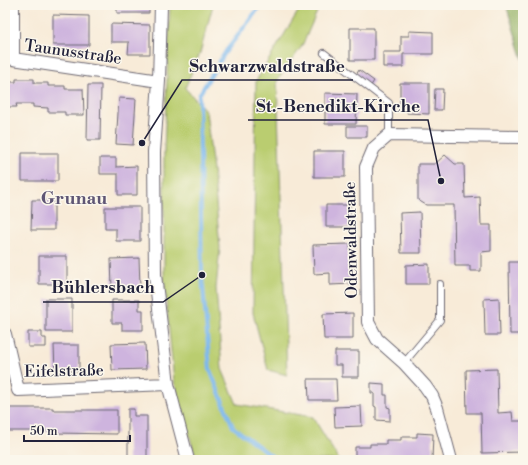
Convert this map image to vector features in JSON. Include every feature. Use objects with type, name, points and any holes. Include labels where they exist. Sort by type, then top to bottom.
[{"type":"street","name":"Taunusstraße","points":[[12,5],[13,59],[159,81]]},
{"type":"street","points":[[161,5],[159,81],[154,152],[155,275],[168,384],[188,460]]},
{"type":"street","points":[[389,135],[523,137]]},
{"type":"street","name":"Odenwaldstraße","points":[[389,135],[374,148],[366,167],[368,322],[377,339],[404,363],[432,396],[452,460]]},
{"type":"street","name":"Eifelstraße","points":[[5,334],[18,390],[168,384]]},
{"type":"lane","points":[[324,53],[389,104],[389,135]]},
{"type":"lane","points":[[404,363],[440,320],[440,284]]},
{"type":"green space","points":[[170,5],[213,5],[200,53],[185,88],[206,111],[220,248],[216,288],[222,369],[237,404],[313,417],[339,460],[203,460],[195,455],[174,381],[164,279],[164,151]]},
{"type":"green space","points":[[302,5],[320,5],[302,46],[277,81],[287,375],[268,370],[253,313],[256,81]]},
{"type":"green space","points":[[506,5],[523,5],[523,60]]},
{"type":"building","points":[[117,5],[149,5],[149,13],[117,13]]},
{"type":"building","points":[[53,15],[89,16],[89,45],[53,45]]},
{"type":"building","points":[[111,24],[150,25],[150,54],[128,54],[129,42],[111,42]]},
{"type":"building","points":[[350,28],[374,28],[374,60],[350,60]]},
{"type":"building","points":[[409,31],[433,32],[433,54],[403,54],[403,67],[383,67],[383,52],[401,52],[401,36],[409,36]]},
{"type":"building","points":[[359,70],[374,81],[370,87],[356,75]]},
{"type":"building","points":[[16,79],[34,79],[34,83],[48,83],[48,86],[65,86],[65,89],[83,89],[84,115],[65,115],[65,112],[48,112],[48,108],[33,107],[33,104],[16,104],[17,107],[5,107],[5,82],[16,82]]},
{"type":"building","points":[[400,83],[429,83],[429,114],[407,113],[407,107],[400,107]]},
{"type":"building","points":[[88,85],[101,85],[100,140],[87,140]]},
{"type":"building","points":[[435,89],[443,89],[442,110],[434,110]]},
{"type":"building","points":[[325,93],[357,94],[356,124],[325,124]]},
{"type":"building","points":[[119,98],[136,99],[133,145],[116,144]]},
{"type":"building","points":[[347,126],[367,126],[367,137],[347,137]]},
{"type":"building","points":[[314,151],[345,151],[345,177],[314,177]]},
{"type":"building","points":[[22,153],[58,153],[58,181],[22,181]]},
{"type":"building","points":[[445,155],[455,164],[464,164],[465,198],[480,197],[481,225],[491,225],[491,251],[481,252],[481,271],[470,271],[470,266],[455,266],[454,205],[426,205],[418,200],[418,164],[435,164]]},
{"type":"building","points":[[100,158],[116,158],[116,167],[137,166],[137,195],[118,195],[118,174],[100,174]]},
{"type":"building","points":[[32,200],[54,200],[54,230],[31,230]]},
{"type":"building","points":[[326,205],[350,205],[351,227],[326,227]]},
{"type":"building","points":[[105,207],[140,207],[140,241],[116,241],[116,229],[105,229]]},
{"type":"building","points":[[420,212],[421,253],[401,253],[400,213]]},
{"type":"building","points":[[350,244],[352,284],[330,285],[330,273],[314,274],[313,245]]},
{"type":"building","points":[[39,256],[67,256],[67,284],[39,284]]},
{"type":"building","points":[[139,258],[140,287],[112,288],[111,259]]},
{"type":"building","points":[[509,262],[523,262],[523,334],[510,334]]},
{"type":"building","points":[[429,264],[429,284],[406,284],[406,265]]},
{"type":"building","points":[[499,298],[500,335],[485,335],[484,299]]},
{"type":"building","points":[[46,299],[72,299],[72,332],[46,332]]},
{"type":"building","points":[[112,300],[139,300],[139,310],[143,310],[143,330],[122,330],[122,323],[112,323]]},
{"type":"building","points":[[353,313],[353,339],[324,339],[323,314]]},
{"type":"building","points":[[28,332],[42,332],[42,338],[46,338],[46,347],[28,347]]},
{"type":"building","points":[[145,343],[146,369],[112,370],[111,344]]},
{"type":"building","points":[[54,345],[79,345],[79,371],[55,371]]},
{"type":"building","points":[[335,351],[359,351],[359,377],[342,377],[342,365],[335,365]]},
{"type":"building","points":[[497,369],[498,413],[512,412],[513,421],[523,421],[523,452],[482,453],[481,413],[467,413],[466,370]]},
{"type":"building","points":[[308,379],[336,379],[337,400],[309,400]]},
{"type":"building","points":[[371,383],[384,384],[384,395],[387,395],[387,407],[390,408],[390,421],[376,420],[376,407],[374,406],[374,393],[371,393]]},
{"type":"building","points":[[361,406],[362,426],[335,427],[334,407]]},
{"type":"building","points":[[5,408],[117,410],[117,434],[53,433],[53,431],[5,431]]},
{"type":"building","points":[[128,409],[134,409],[134,416],[147,416],[147,460],[128,460]]},
{"type":"building","points":[[417,433],[433,434],[432,460],[355,460],[355,447],[370,447],[370,444],[386,444],[386,440],[401,440],[401,437],[417,437]]},
{"type":"waterway","points":[[261,5],[226,51],[199,95],[202,275],[210,370],[233,427],[277,460]]},
{"type":"place","name":"Schwarzwaldstraße","points":[[142,143]]},
{"type":"place","name":"St.-Benedikt-Kirche","points":[[441,181]]},
{"type":"place","name":"Bühlersbach","points":[[202,275]]},
{"type":"district","name":"Grunau","points":[[74,198]]}]
